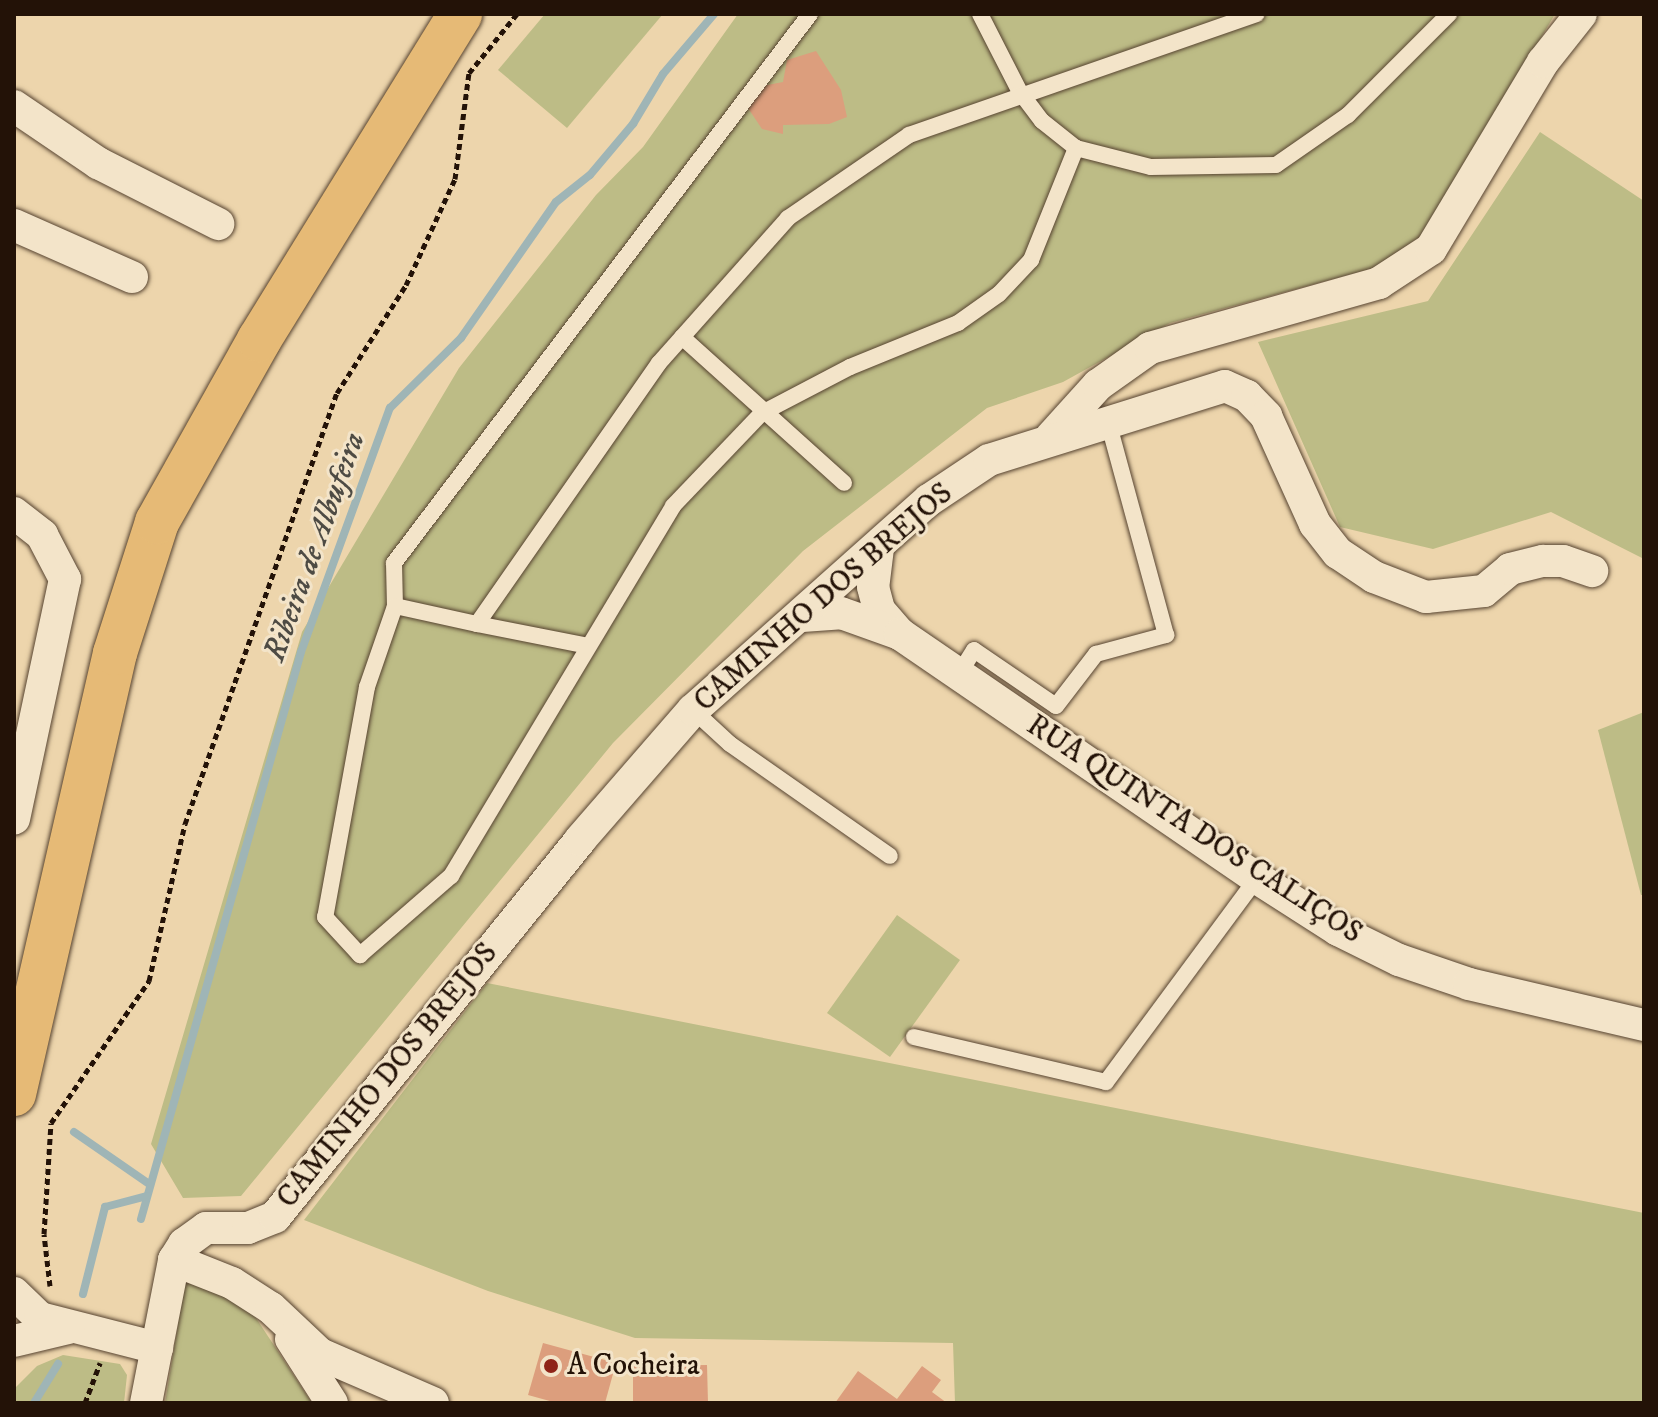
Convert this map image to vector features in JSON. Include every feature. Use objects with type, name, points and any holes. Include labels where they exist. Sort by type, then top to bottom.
[{"type":"main road","points":[[323,236],[428,14]]},
{"type":"main road","points":[[14,1094],[51,944],[61,874],[128,602],[157,522],[205,432],[460,14]]},
{"type":"main road","points":[[14,1018],[32,947],[61,874]]},
{"type":"street","name":"CAMINHO DOS BREJOS","points":[[174,1260],[206,1228],[248,1228],[275,1217],[531,899],[693,710],[929,500],[989,460],[1051,437],[1098,385],[1150,348],[1379,283],[1431,249],[1543,62],[1581,14]]},
{"type":"street","points":[[14,106],[98,163],[218,224]]},
{"type":"street","points":[[14,225],[132,277]]},
{"type":"street","points":[[1051,437],[1225,386],[1247,396],[1266,416],[1315,524],[1338,553],[1374,577],[1426,597],[1484,591],[1510,569],[1543,561],[1563,561],[1592,571]]},
{"type":"street","points":[[14,513],[42,535],[65,579],[14,819]]},
{"type":"street","points":[[878,548],[873,587],[879,610],[900,634]]},
{"type":"street","points":[[802,616],[841,613],[900,634]]},
{"type":"street","name":"RUA QUINTA DOS CALIÇOS","points":[[900,634],[1338,930],[1399,960],[1469,984],[1644,1025]]},
{"type":"street","points":[[146,1403],[174,1260],[232,1283],[271,1308],[320,1354],[433,1403]]},
{"type":"street","points":[[14,1293],[40,1318],[61,1314],[107,1338],[157,1348]]},
{"type":"street","points":[[271,1308],[332,1403]]},
{"type":"street","points":[[14,1341],[61,1314]]},
{"type":"lane","points":[[810,14],[394,563],[395,606],[367,687],[325,917],[360,955],[451,876],[673,506],[762,413],[850,367],[958,323],[999,294],[1031,260],[1076,148]]},
{"type":"lane","points":[[980,14],[1020,92],[1042,121],[1076,148],[1151,167],[1276,165],[1348,115],[1449,14]]},
{"type":"lane","points":[[477,624],[682,337],[788,218],[909,135],[1020,92],[1257,14]]},
{"type":"lane","points":[[682,337],[762,413],[844,483]]},
{"type":"lane","points":[[959,674],[974,650],[1056,706],[1096,654],[1166,635],[1108,421]]},
{"type":"lane","points":[[395,606],[588,646]]},
{"type":"lane","points":[[693,710],[730,744],[890,856]]},
{"type":"lane","points":[[914,1037],[1106,1082],[1257,878]]},
{"type":"path","points":[[61,1314],[44,1234],[51,1123],[149,981],[185,824],[337,393],[406,285],[455,179],[469,73],[517,14]]},
{"type":"path","points":[[85,1403],[107,1338]]},
{"type":"shaded area","points":[[545,14],[663,14],[567,128],[498,70]]},
{"type":"shaded area","points":[[738,14],[1555,14],[1425,233],[1374,268],[1170,323],[1063,382],[987,408],[803,551],[613,743],[241,1196],[183,1198],[151,1144],[302,632],[459,368],[596,195],[643,147]]},
{"type":"shaded area","points":[[1540,132],[1644,201],[1644,559],[1551,512],[1433,549],[1340,527],[1258,342],[1428,301]]},
{"type":"shaded area","points":[[1644,712],[1644,895],[1641,895],[1598,730]]},
{"type":"shaded area","points":[[897,915],[960,960],[890,1057],[827,1013]]},
{"type":"shaded area","points":[[487,983],[1644,1213],[1644,1403],[955,1403],[953,1343],[635,1338],[488,1291],[304,1220]]},
{"type":"shaded area","points":[[185,1282],[246,1303],[312,1403],[165,1403]]},
{"type":"shaded area","points":[[63,1355],[120,1364],[127,1375],[124,1403],[14,1403],[14,1389],[37,1366]]},
{"type":"building","points":[[816,51],[841,90],[847,117],[829,124],[783,125],[783,134],[762,129],[748,108],[756,87],[783,82],[787,60]]},
{"type":"building","points":[[543,1343],[616,1363],[605,1403],[557,1403],[528,1395]]},
{"type":"building","points":[[707,1365],[708,1403],[633,1403],[633,1366]]},
{"type":"building","points":[[922,1366],[941,1380],[932,1392],[947,1403],[835,1403],[858,1371],[897,1399]]},
{"type":"waterway","name":"Ribeira de Albufeira","points":[[141,1219],[301,652],[390,408],[461,338],[556,202],[590,175],[633,124],[663,74],[714,14]]},
{"type":"waterway","points":[[74,1132],[149,1184]]},
{"type":"waterway","name":"Ribeira de Albufeira","points":[[83,1294],[105,1207],[147,1196]]},
{"type":"waterway","name":"Ribeira de Albufeira","points":[[34,1403],[58,1364]]},
{"type":"place","name":"A Cocheira","points":[[551,1366]]}]
